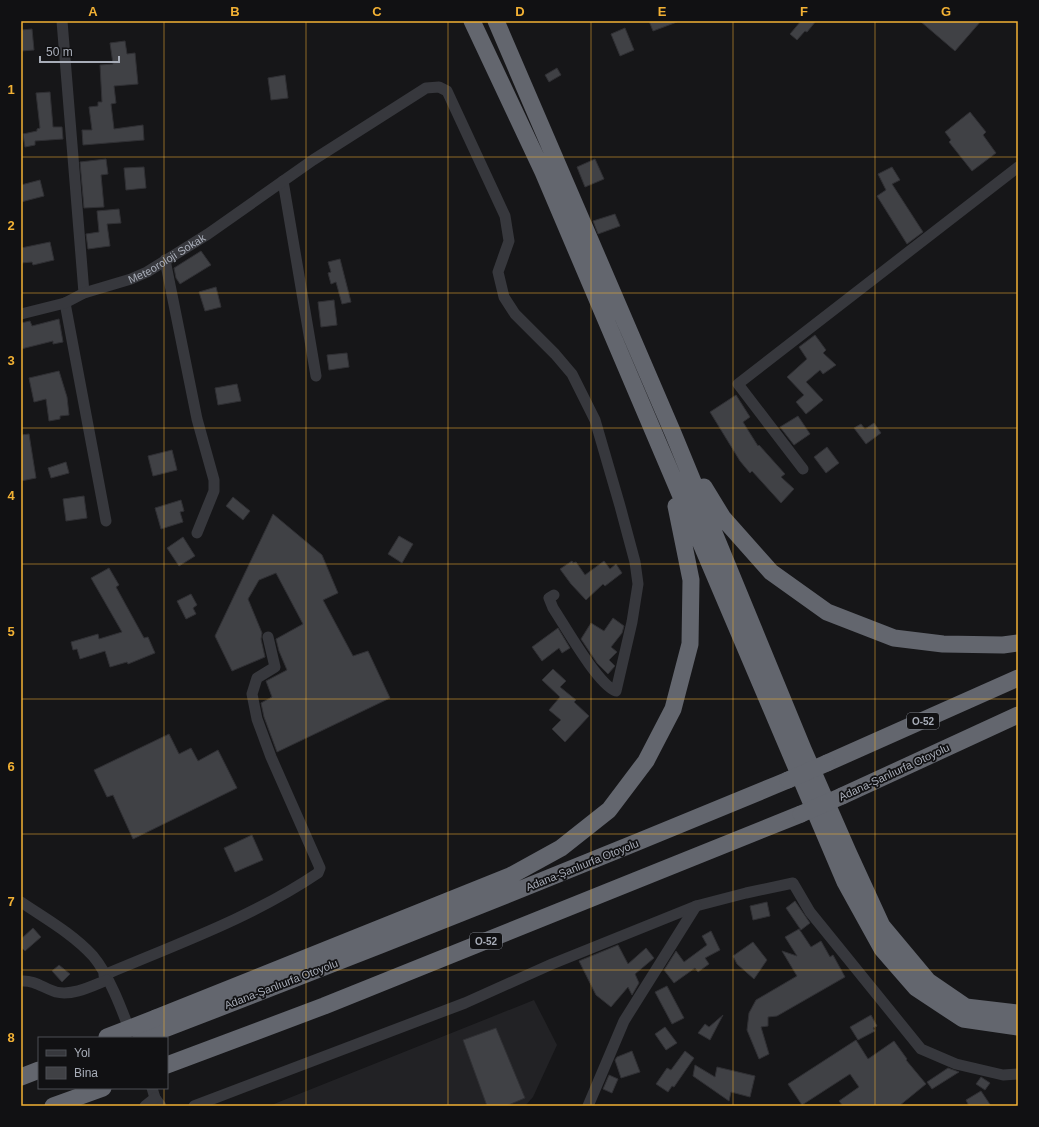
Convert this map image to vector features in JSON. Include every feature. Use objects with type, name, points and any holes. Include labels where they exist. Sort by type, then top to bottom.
[{"type":"highway","points":[[472,21],[543,172],[846,882],[882,949],[916,988],[963,1019],[1018,1027]]},
{"type":"highway","points":[[496,21],[673,433],[803,749],[882,926],[928,981],[966,1007],[1018,1013]]},
{"type":"highway","points":[[673,433],[722,518],[771,572],[827,612],[894,638],[943,644],[1004,645],[1018,643]]},
{"type":"highway","points":[[110,1037],[159,1024],[510,876],[561,848],[609,810],[646,761],[673,709],[690,644],[691,580],[680,521],[660,446]]},
{"type":"highway","name":"Adana-Şanlıurfa Otoyolu","points":[[142,1037],[159,1024],[348,959],[624,848],[788,780],[1018,678]]},
{"type":"highway","name":"Adana-Şanlıurfa Otoyolu","points":[[168,1065],[324,1006],[801,814],[1018,714]]},
{"type":"highway","points":[[842,796],[1018,724]]},
{"type":"highway","points":[[21,1077],[38,1070]]},
{"type":"highway","points":[[53,1106],[100,1089]]},
{"type":"street","points":[[62,21],[84,293]]},
{"type":"street","name":"Meteoroloji Sokak","points":[[21,314],[65,303],[84,293],[131,279],[208,234],[313,160],[426,88],[439,87],[447,91],[505,216],[509,241],[498,272],[504,297],[515,314],[555,354],[572,374],[594,420],[636,562],[638,584],[632,622],[616,691],[611,690],[600,679],[553,608],[549,598],[554,595]]},
{"type":"street","points":[[803,469],[738,384],[1018,167]]},
{"type":"street","points":[[283,181],[316,376]]},
{"type":"street","points":[[165,260],[197,419],[214,480],[214,491],[197,533]]},
{"type":"street","points":[[65,303],[106,521]]},
{"type":"street","points":[[21,981],[32,980],[57,992],[80,990],[284,895],[318,873],[320,868],[271,757],[257,719],[252,694],[257,678],[275,667],[268,637]]},
{"type":"street","points":[[194,1106],[466,1003],[552,964],[696,906],[792,883],[810,912],[921,1049],[956,1064],[1003,1075],[1018,1074]]},
{"type":"street","points":[[21,902],[75,939],[94,957],[106,977],[133,1037]]},
{"type":"street","points":[[588,1106],[624,1021],[696,906]]},
{"type":"street","points":[[145,1106],[156,1097]]},
{"type":"shaded area","points":[[534,1000],[557,1045],[533,1097],[525,1106],[269,1106]]},
{"type":"building","points":[[649,21],[677,21],[677,22],[653,31]]},
{"type":"building","points":[[801,21],[816,21],[807,32],[805,31],[797,40],[790,34]]},
{"type":"building","points":[[920,21],[981,21],[955,51]]},
{"type":"building","points":[[625,28],[634,50],[620,56],[611,34]]},
{"type":"building","points":[[32,29],[34,50],[21,51],[21,30]]},
{"type":"building","points":[[125,41],[127,54],[135,53],[138,84],[114,86],[116,103],[111,104],[114,129],[143,125],[144,140],[83,145],[82,130],[92,130],[89,107],[98,106],[98,102],[102,102],[100,65],[113,64],[110,43]]},
{"type":"building","points":[[557,68],[561,75],[549,82],[545,75]]},
{"type":"building","points":[[285,75],[288,98],[271,100],[268,78]]},
{"type":"building","points":[[50,92],[53,127],[62,127],[63,139],[35,141],[35,145],[25,147],[23,134],[37,131],[37,129],[40,128],[36,93]]},
{"type":"building","points":[[970,112],[986,132],[983,135],[996,153],[972,171],[949,142],[951,140],[945,132]]},
{"type":"building","points":[[106,159],[108,174],[101,175],[104,207],[84,208],[80,162]]},
{"type":"building","points":[[595,159],[604,179],[585,187],[577,167]]},
{"type":"building","points":[[144,167],[146,188],[126,190],[124,168]]},
{"type":"building","points":[[892,167],[900,180],[892,184],[923,232],[907,244],[877,196],[886,190],[878,174]]},
{"type":"building","points":[[40,180],[44,196],[21,202],[21,185]]},
{"type":"building","points":[[119,209],[121,223],[107,224],[110,246],[88,249],[86,234],[99,232],[97,211]]},
{"type":"building","points":[[615,214],[620,226],[598,234],[593,221]]},
{"type":"building","points":[[50,242],[54,260],[33,265],[32,262],[21,263],[21,248]]},
{"type":"building","points":[[201,251],[211,265],[180,284],[176,278],[174,268]]},
{"type":"building","points":[[340,259],[351,302],[342,304],[336,282],[331,284],[328,273],[331,272],[328,262]]},
{"type":"building","points":[[216,287],[221,307],[205,311],[199,292]]},
{"type":"building","points":[[334,300],[337,325],[321,327],[318,302]]},
{"type":"building","points":[[59,319],[63,342],[53,344],[53,341],[21,349],[21,323],[30,321],[32,326]]},
{"type":"building","points":[[815,335],[826,350],[823,353],[836,365],[823,374],[820,370],[806,382],[823,400],[806,414],[796,402],[804,395],[787,377],[807,359],[799,347]]},
{"type":"building","points":[[347,353],[349,367],[329,370],[327,355]]},
{"type":"building","points":[[59,371],[67,397],[69,415],[60,416],[60,419],[49,421],[46,399],[34,402],[29,378]]},
{"type":"building","points":[[237,384],[241,401],[218,405],[215,388]]},
{"type":"building","points":[[736,395],[750,417],[743,422],[746,427],[758,446],[759,445],[785,474],[781,477],[794,489],[781,503],[752,471],[750,473],[740,461],[710,412]]},
{"type":"building","points":[[798,416],[810,434],[794,445],[780,427]]},
{"type":"building","points":[[874,423],[881,433],[866,444],[854,428],[861,424],[865,429]]},
{"type":"building","points":[[29,434],[36,478],[21,481],[21,435]]},
{"type":"building","points":[[827,447],[839,463],[826,473],[814,457]]},
{"type":"building","points":[[172,450],[177,470],[153,476],[148,456]]},
{"type":"building","points":[[66,462],[69,473],[51,478],[48,468]]},
{"type":"building","points":[[84,496],[87,518],[66,521],[63,499]]},
{"type":"building","points":[[233,497],[250,511],[243,520],[226,506]]},
{"type":"building","points":[[181,500],[184,511],[180,512],[183,522],[161,529],[155,508]]},
{"type":"building","points":[[273,514],[322,555],[338,593],[323,600],[353,656],[368,651],[390,698],[277,752],[264,717],[261,703],[272,697],[266,681],[287,670],[276,639],[303,624],[276,573],[259,580],[248,599],[262,633],[261,639],[265,657],[232,671],[215,636]]},
{"type":"building","points":[[399,536],[413,544],[402,563],[388,554]]},
{"type":"building","points":[[183,537],[195,556],[179,566],[167,548]]},
{"type":"building","points":[[572,561],[573,563],[576,562],[585,575],[604,561],[610,569],[616,564],[622,573],[605,586],[603,584],[586,600],[571,584],[560,569]]},
{"type":"building","points":[[109,568],[119,585],[116,587],[144,638],[148,637],[155,653],[128,664],[127,662],[110,667],[105,651],[80,659],[77,649],[73,650],[71,642],[98,634],[99,639],[122,632],[91,578]]},
{"type":"building","points":[[191,594],[197,605],[193,608],[196,614],[186,619],[177,601]]},
{"type":"building","points":[[613,618],[624,626],[622,633],[611,647],[617,652],[609,660],[615,666],[608,674],[597,663],[581,639],[591,623],[604,631]]},
{"type":"building","points":[[558,628],[570,648],[562,653],[559,648],[542,661],[532,647]]},
{"type":"building","points":[[553,669],[566,681],[560,687],[576,700],[574,702],[589,716],[565,742],[552,729],[561,720],[549,710],[560,697],[542,680]]},
{"type":"building","points":[[169,734],[179,754],[191,748],[198,761],[218,750],[237,788],[133,839],[113,795],[107,797],[94,770]]},
{"type":"building","points":[[252,835],[263,860],[235,872],[224,848]]},
{"type":"building","points":[[795,901],[810,923],[801,930],[786,908]]},
{"type":"building","points":[[767,902],[770,916],[753,920],[750,906]]},
{"type":"building","points":[[33,928],[41,937],[25,951],[21,947],[21,939]]},
{"type":"building","points":[[799,929],[811,947],[821,941],[830,957],[833,955],[845,977],[777,1016],[768,1017],[768,1026],[761,1027],[769,1054],[759,1059],[747,1030],[749,1013],[756,1000],[797,976],[782,951],[797,956],[785,937]]},
{"type":"building","points":[[711,931],[720,950],[705,958],[709,964],[698,972],[695,968],[674,983],[664,970],[676,951],[684,962],[707,945],[702,936]]},
{"type":"building","points":[[753,942],[767,960],[754,979],[737,964],[733,956]]},
{"type":"building","points":[[618,945],[628,964],[646,948],[654,958],[635,974],[639,983],[632,995],[628,987],[611,1007],[596,995],[579,961]]},
{"type":"building","points":[[59,965],[70,974],[62,982],[52,971]]},
{"type":"building","points":[[667,986],[684,1018],[672,1024],[655,992]]},
{"type":"building","points":[[723,1015],[710,1040],[698,1033],[705,1024],[709,1027]]},
{"type":"building","points":[[871,1015],[877,1026],[873,1028],[875,1031],[858,1040],[850,1027]]},
{"type":"building","points":[[665,1027],[677,1043],[666,1050],[655,1034]]},
{"type":"building","points":[[496,1028],[525,1098],[506,1106],[487,1106],[463,1040]]},
{"type":"building","points":[[856,1040],[868,1059],[894,1041],[907,1059],[906,1060],[926,1084],[899,1106],[843,1106],[839,1101],[859,1087],[850,1074],[802,1105],[788,1084]]},
{"type":"building","points":[[632,1051],[640,1072],[621,1078],[615,1060],[617,1057]]},
{"type":"building","points":[[685,1051],[694,1058],[674,1087],[672,1086],[668,1092],[656,1084],[667,1068],[671,1070]]},
{"type":"building","points":[[695,1065],[715,1077],[717,1067],[755,1076],[750,1097],[731,1092],[729,1101],[693,1076]]},
{"type":"building","points":[[948,1068],[959,1072],[932,1089],[927,1082]]},
{"type":"building","points":[[609,1075],[618,1079],[612,1093],[603,1089]]},
{"type":"building","points":[[981,1077],[990,1083],[985,1090],[976,1084]]},
{"type":"building","points":[[981,1091],[991,1106],[969,1106],[966,1100]]}]
